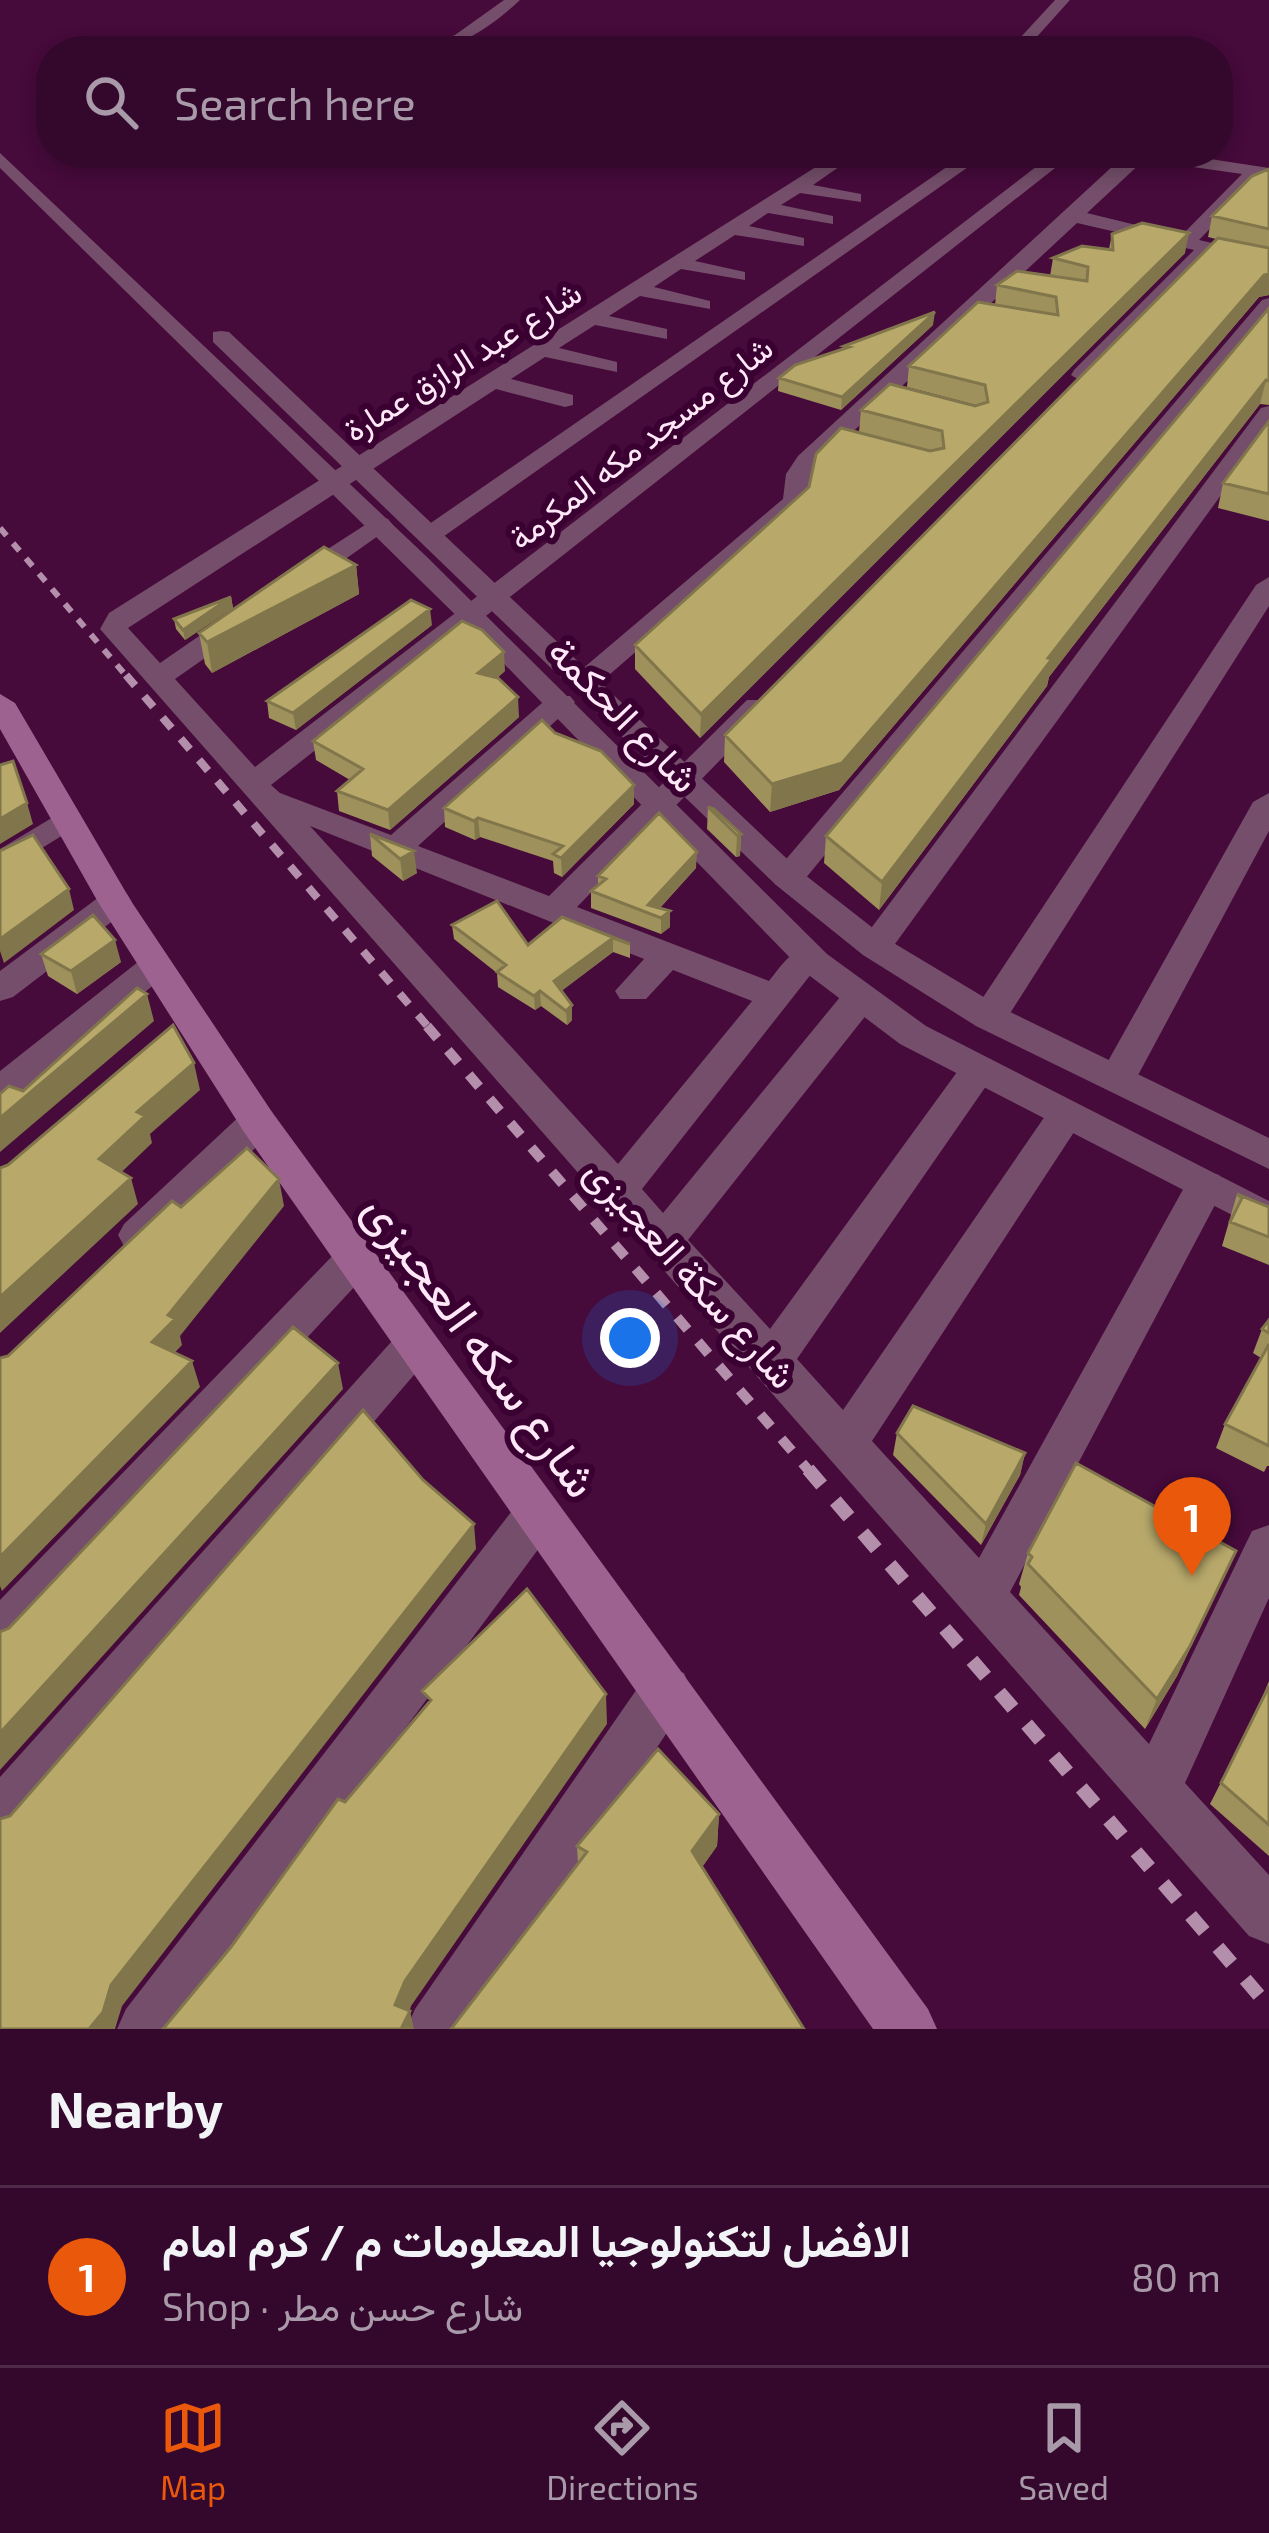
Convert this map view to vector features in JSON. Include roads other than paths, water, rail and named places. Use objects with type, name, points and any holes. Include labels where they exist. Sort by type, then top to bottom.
[{"type":"main road","name":"شارع سكه العجيزى","points":[[0,703],[14,760],[65,820],[154,967],[258,1122],[908,2029]]},
{"type":"street","points":[[1030,36],[1063,0]]},
{"type":"street","points":[[463,36],[521,2]]},
{"type":"street","points":[[488,36],[521,2]]},
{"type":"street","name":"شارع الحكمة","points":[[0,130],[36,166]]},
{"type":"street","name":"شارع الحكمة","points":[[0,158],[345,472],[431,534],[496,596],[660,806],[806,959],[857,1000],[978,1070],[1269,1219]]},
{"type":"street","points":[[1233,167],[1263,172]]},
{"type":"street","name":"شارع الحكمة","points":[[38,168],[345,472],[379,524],[470,614],[686,779],[788,878],[874,947],[989,1017],[1269,1155]]},
{"type":"street","name":"شارع عبد الرازق عمارة","points":[[114,629],[119,619],[345,472],[827,168]]},
{"type":"street","points":[[431,534],[957,168]]},
{"type":"street","name":"شارع مسجد مكه المكرمة","points":[[261,791],[470,614],[1047,168]]},
{"type":"street","points":[[396,848],[795,500],[798,474],[833,437],[895,394],[970,311],[1017,281],[1123,168]]},
{"type":"street","points":[[1058,400],[1263,172]]},
{"type":"street","points":[[797,187],[854,198]]},
{"type":"street","points":[[766,207],[826,220]]},
{"type":"street","points":[[1073,216],[1265,258]]},
{"type":"street","points":[[732,228],[797,242]]},
{"type":"street","points":[[679,262],[738,276]]},
{"type":"street","points":[[638,289],[703,305]]},
{"type":"street","points":[[788,878],[1269,304]]},
{"type":"street","points":[[970,311],[1007,319]]},
{"type":"street","points":[[592,318],[659,334]]},
{"type":"street","points":[[542,350],[609,367]]},
{"type":"street","points":[[493,381],[565,400]]},
{"type":"street","points":[[874,947],[1269,412]]},
{"type":"street","points":[[833,437],[871,447]]},
{"type":"street","points":[[158,678],[379,524]]},
{"type":"street","points":[[989,1017],[1269,585]]},
{"type":"street","name":"شارع سكة العجيزى","points":[[114,629],[1269,1916]]},
{"type":"street","points":[[555,910],[770,694]]},
{"type":"street","points":[[261,791],[776,997]]},
{"type":"street","points":[[1117,1079],[1269,802]]},
{"type":"street","points":[[0,864],[65,820]]},
{"type":"street","points":[[0,989],[115,902]]},
{"type":"street","points":[[633,991],[668,955]]},
{"type":"street","points":[[619,1190],[806,959]]},
{"type":"street","points":[[0,1091],[154,967]]},
{"type":"street","points":[[664,1241],[857,1000]]},
{"type":"street","points":[[154,1047],[188,1018]]},
{"type":"street","points":[[771,1360],[978,1070]]},
{"type":"street","points":[[845,1444],[1065,1116]]},
{"type":"street","points":[[103,1268],[258,1122]]},
{"type":"street","points":[[982,1596],[1205,1186]]},
{"type":"street","points":[[0,1634],[355,1259]]},
{"type":"street","points":[[0,1817],[416,1343]]},
{"type":"street","points":[[146,2029],[538,1513]]},
{"type":"street","points":[[1155,1789],[1269,1546]]},
{"type":"street","points":[[435,2029],[666,1690]]},
{"type":"railway","points":[[0,528],[128,678]]},
{"type":"railway","points":[[126,675],[430,1029]]},
{"type":"railway","points":[[427,1026],[810,1472]]},
{"type":"railway","points":[[808,1469],[1269,2007]]},
{"type":"place","name":"الافضل لتكنولوجيا المعلومات م / كرم امام","points":[[1192,1576]]}]
